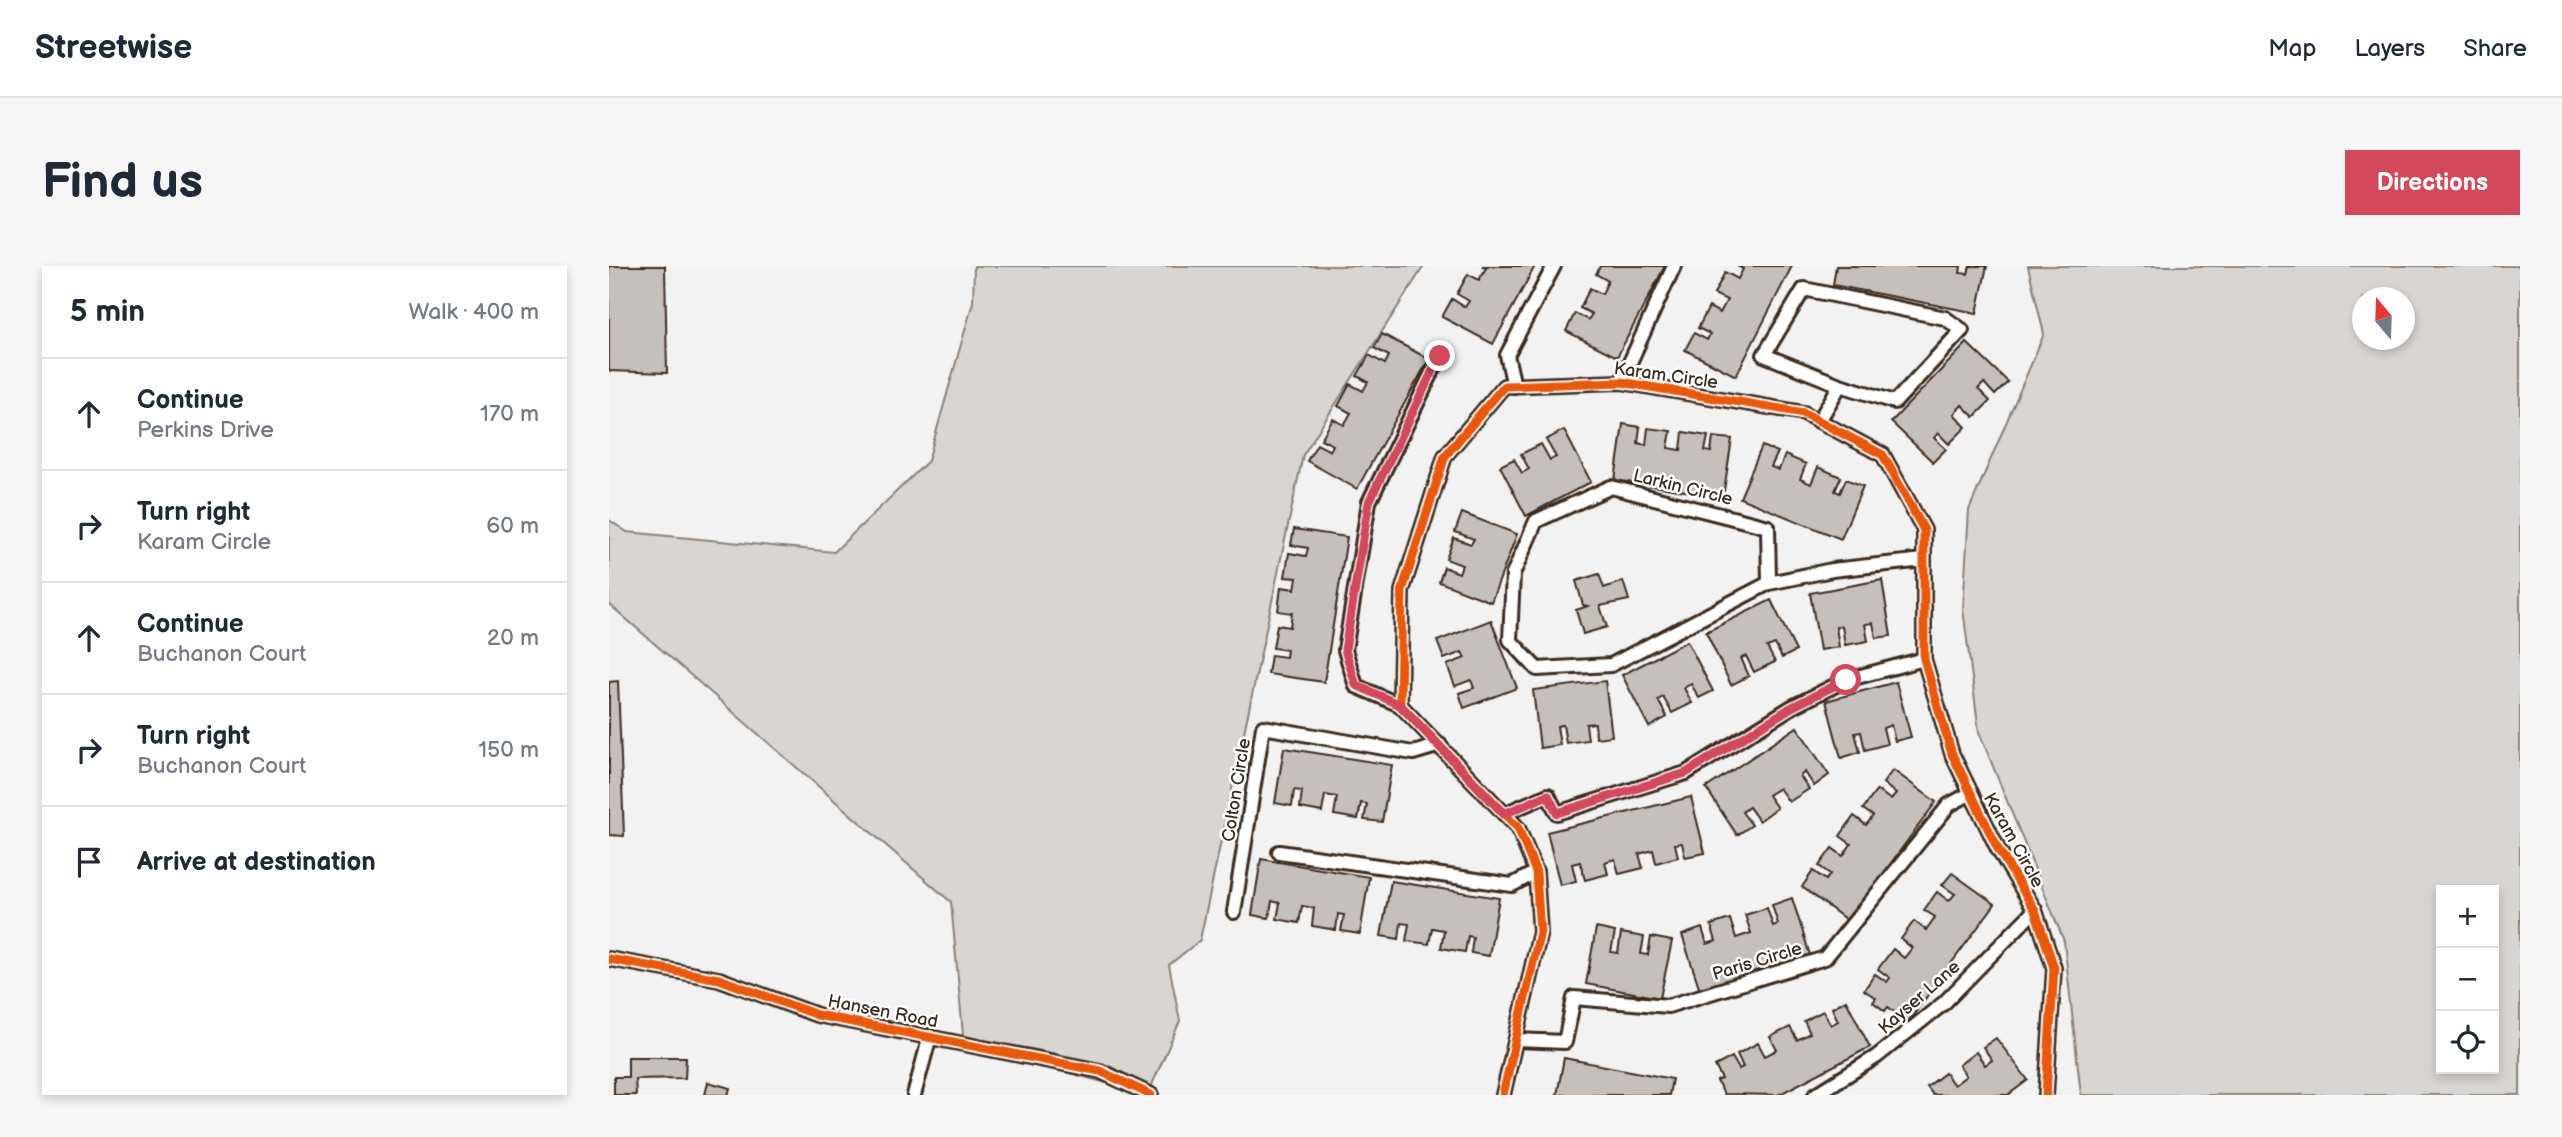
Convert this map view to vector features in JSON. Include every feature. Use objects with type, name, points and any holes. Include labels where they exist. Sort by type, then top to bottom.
[{"type":"street","points":[[1400,705],[1402,591],[1445,456],[1504,386],[1514,386],[1507,355],[1554,266]]},
{"type":"street","points":[[1621,382],[1674,266]]},
{"type":"street","points":[[1804,289],[1945,318],[1962,330],[1895,402],[1840,385],[1763,355],[1804,289]]},
{"type":"street","points":[[1440,356],[1369,502],[1345,650],[1356,685],[1400,705],[1518,828],[1536,872],[1540,932],[1503,1095]]},
{"type":"street","name":"Karam Circle","points":[[1514,386],[1621,382],[1804,413],[1884,455],[1924,530],[1924,659],[1952,754],[1998,849],[2035,910],[2054,968],[2046,1095]]},
{"type":"street","points":[[1819,421],[1840,385]]},
{"type":"street","name":"Larkin Circle","points":[[1769,583],[1768,527],[1611,487],[1536,521],[1513,574],[1510,640],[1537,669],[1611,665],[1769,583],[1832,570],[1924,561]]},
{"type":"street","points":[[1504,814],[1548,795],[1557,813],[1577,809],[1686,773],[1792,707],[1846,680],[1924,659]]},
{"type":"street","name":"Colton Circle","points":[[1234,912],[1263,727],[1413,753],[1440,746]]},
{"type":"street","name":"Paris Circle","points":[[1515,1040],[1565,1042],[1574,998],[1668,1006],[1825,958],[1949,805],[1971,793]]},
{"type":"street","points":[[1279,852],[1512,885],[1536,872]]},
{"type":"street","name":"Kayser Lane","points":[[1815,1095],[1876,1057],[1944,1003],[2035,910]]},
{"type":"street","name":"Hansen Road","points":[[609,959],[719,979],[817,1015],[1100,1071],[1151,1095]]},
{"type":"street","points":[[913,1095],[930,1037]]},
{"type":"shaded area","points":[[974,266],[1424,266],[1303,455],[1200,940],[1169,965],[1180,1021],[1148,1094],[964,1045],[951,902],[609,604],[609,520],[627,532],[834,552],[928,461],[973,302]]},
{"type":"shaded area","points":[[2028,266],[2520,266],[2520,1095],[2081,1095],[2064,941],[1979,732],[1963,609],[1969,510],[2044,334]]},
{"type":"building","points":[[609,266],[665,266],[667,373],[609,371]]},
{"type":"building","points":[[1482,266],[1535,266],[1493,344],[1442,317],[1452,299],[1465,307],[1469,301],[1457,294],[1468,274],[1479,280],[1486,268]]},
{"type":"building","points":[[1600,266],[1665,266],[1617,357],[1566,331],[1575,313],[1588,320],[1592,314],[1580,308],[1590,288],[1602,294],[1608,281],[1596,274]]},
{"type":"building","points":[[1737,266],[1792,266],[1736,376],[1685,350],[1694,333],[1707,340],[1710,334],[1698,328],[1709,307],[1720,313],[1727,300],[1714,294],[1725,272],[1738,279],[1743,269]]},
{"type":"building","points":[[1836,266],[1961,266],[1960,273],[1968,274],[1970,266],[1987,266],[1977,313],[1833,285]]},
{"type":"building","points":[[1382,334],[1429,359],[1357,489],[1307,461],[1317,444],[1330,451],[1333,445],[1321,439],[1333,419],[1344,425],[1351,413],[1338,406],[1350,384],[1363,391],[1368,382],[1357,376],[1369,355],[1385,364],[1389,356],[1374,348]]},
{"type":"building","points":[[1967,343],[2008,382],[1995,395],[1984,383],[1978,389],[1990,401],[1974,417],[1962,405],[1954,414],[1966,427],[1949,444],[1938,433],[1934,438],[1946,449],[1933,462],[1891,422]]},
{"type":"building","points":[[1623,424],[1640,427],[1638,443],[1646,445],[1648,428],[1671,431],[1668,448],[1681,450],[1683,432],[1708,436],[1705,451],[1711,452],[1713,437],[1732,439],[1723,497],[1615,480]]},
{"type":"building","points":[[1564,430],[1591,482],[1526,516],[1500,466],[1514,459],[1522,473],[1529,469],[1521,454],[1541,444],[1550,460],[1556,457],[1546,440]]},
{"type":"building","points":[[1762,446],[1778,452],[1771,467],[1779,470],[1785,455],[1806,464],[1800,479],[1811,484],[1818,467],[1841,477],[1835,491],[1840,493],[1846,479],[1863,486],[1841,539],[1740,498]]},
{"type":"building","points":[[1462,513],[1517,534],[1491,602],[1439,582],[1444,567],[1459,573],[1462,565],[1446,559],[1454,538],[1471,544],[1474,539],[1455,532]]},
{"type":"building","points":[[1294,529],[1347,537],[1324,682],[1268,674],[1271,655],[1286,657],[1287,650],[1273,648],[1277,625],[1290,627],[1292,613],[1278,611],[1281,587],[1295,589],[1297,578],[1285,577],[1289,553],[1306,556],[1308,548],[1291,545]]},
{"type":"building","points":[[1599,574],[1604,588],[1623,581],[1629,600],[1600,606],[1607,627],[1583,634],[1576,610],[1588,606],[1583,605],[1576,581]]},
{"type":"building","points":[[1882,580],[1891,636],[1876,638],[1873,623],[1865,624],[1868,641],[1845,645],[1842,626],[1836,627],[1839,647],[1820,650],[1810,593]]},
{"type":"building","points":[[1771,600],[1796,651],[1782,658],[1775,644],[1767,647],[1775,662],[1754,672],[1746,656],[1741,658],[1749,676],[1731,685],[1706,632]]},
{"type":"building","points":[[1491,620],[1517,688],[1464,708],[1459,693],[1474,688],[1471,680],[1455,686],[1447,665],[1465,658],[1462,652],[1444,659],[1437,641]]},
{"type":"building","points":[[1687,641],[1713,691],[1699,698],[1691,684],[1684,688],[1692,703],[1672,713],[1663,697],[1658,700],[1667,717],[1649,727],[1622,675]]},
{"type":"building","points":[[618,681],[624,836],[609,835],[609,682]]},
{"type":"building","points":[[1605,681],[1612,736],[1596,738],[1595,723],[1586,724],[1588,740],[1566,743],[1563,725],[1557,726],[1560,745],[1540,748],[1533,690]]},
{"type":"building","points":[[1896,682],[1911,737],[1895,741],[1891,725],[1883,728],[1887,744],[1865,750],[1861,732],[1855,733],[1860,752],[1841,758],[1826,701]]},
{"type":"building","points":[[1797,727],[1829,775],[1814,786],[1805,772],[1800,776],[1809,789],[1789,802],[1779,788],[1768,795],[1777,808],[1759,821],[1749,807],[1742,812],[1752,825],[1737,835],[1706,788]]},
{"type":"building","points":[[1284,748],[1392,765],[1382,822],[1364,820],[1367,804],[1361,803],[1358,819],[1334,815],[1337,797],[1325,795],[1322,812],[1300,808],[1302,791],[1294,790],[1292,806],[1275,803]]},
{"type":"building","points":[[1893,770],[1936,802],[1848,921],[1802,887],[1813,871],[1826,880],[1830,874],[1819,866],[1832,848],[1843,856],[1851,844],[1840,836],[1854,816],[1866,825],[1873,816],[1863,809],[1877,790],[1891,800],[1896,794],[1883,783]]},
{"type":"building","points":[[1691,797],[1705,853],[1685,857],[1682,843],[1675,844],[1678,857],[1656,863],[1653,850],[1639,854],[1643,868],[1619,874],[1615,859],[1605,862],[1608,874],[1585,880],[1580,862],[1572,864],[1576,881],[1560,885],[1547,832]]},
{"type":"building","points":[[1261,859],[1369,877],[1360,934],[1341,931],[1344,915],[1338,914],[1336,930],[1312,926],[1314,908],[1302,906],[1299,923],[1277,919],[1280,903],[1272,901],[1269,918],[1252,915]]},
{"type":"building","points":[[1952,873],[1995,904],[1908,1022],[1888,1007],[1885,1011],[1873,1002],[1876,998],[1864,990],[1875,974],[1887,982],[1890,978],[1878,969],[1893,949],[1904,958],[1912,948],[1901,939],[1914,921],[1926,930],[1935,917],[1924,910],[1937,892],[1949,901],[1955,894],[1942,885]]},
{"type":"building","points":[[1391,881],[1499,898],[1489,956],[1471,953],[1473,937],[1468,936],[1465,952],[1441,948],[1444,930],[1432,928],[1429,944],[1406,941],[1409,924],[1401,923],[1399,939],[1381,936]]},
{"type":"building","points":[[1792,898],[1810,955],[1700,990],[1682,935],[1702,928],[1707,944],[1716,941],[1711,925],[1730,919],[1736,938],[1751,933],[1745,915],[1767,908],[1773,926],[1778,924],[1772,905]]},
{"type":"building","points":[[1596,928],[1615,932],[1611,952],[1618,953],[1621,933],[1644,937],[1641,954],[1648,955],[1651,937],[1672,941],[1660,998],[1586,984]]},
{"type":"building","points":[[1846,1000],[1870,1047],[1778,1095],[1724,1094],[1717,1081],[1722,1079],[1715,1066],[1732,1057],[1739,1069],[1743,1067],[1737,1054],[1758,1043],[1765,1056],[1777,1050],[1770,1037],[1790,1027],[1797,1040],[1810,1033],[1804,1021],[1823,1011],[1831,1025],[1838,1021],[1832,1008]]},
{"type":"building","points":[[1996,1038],[2028,1080],[2008,1095],[1933,1095],[1927,1087],[1945,1073],[1954,1085],[1966,1076],[1959,1065],[1976,1052],[1985,1065],[1992,1060],[1983,1047]]},
{"type":"building","points":[[628,1057],[686,1057],[685,1078],[635,1079],[636,1095],[614,1095],[614,1077],[628,1077]]},
{"type":"building","points":[[1564,1058],[1672,1079],[1669,1095],[1557,1095]]},
{"type":"building","points":[[708,1082],[730,1088],[728,1095],[705,1095]]},
{"type":"cycle path","points":[[1503,1095],[1540,932],[1536,872],[1518,828],[1400,705],[1402,591],[1445,456],[1504,386],[1621,382],[1804,413],[1883,455],[1924,530],[1924,659],[1952,754],[1998,849],[2035,910],[2054,968],[2046,1095]]},
{"type":"cycle path","points":[[609,959],[719,979],[817,1015],[1100,1071],[1151,1095]]},
{"type":"route","points":[[1440,356],[1369,502],[1345,650],[1356,685],[1400,705],[1504,814],[1548,795],[1557,813],[1577,809],[1686,773],[1792,707],[1846,680]]}]
